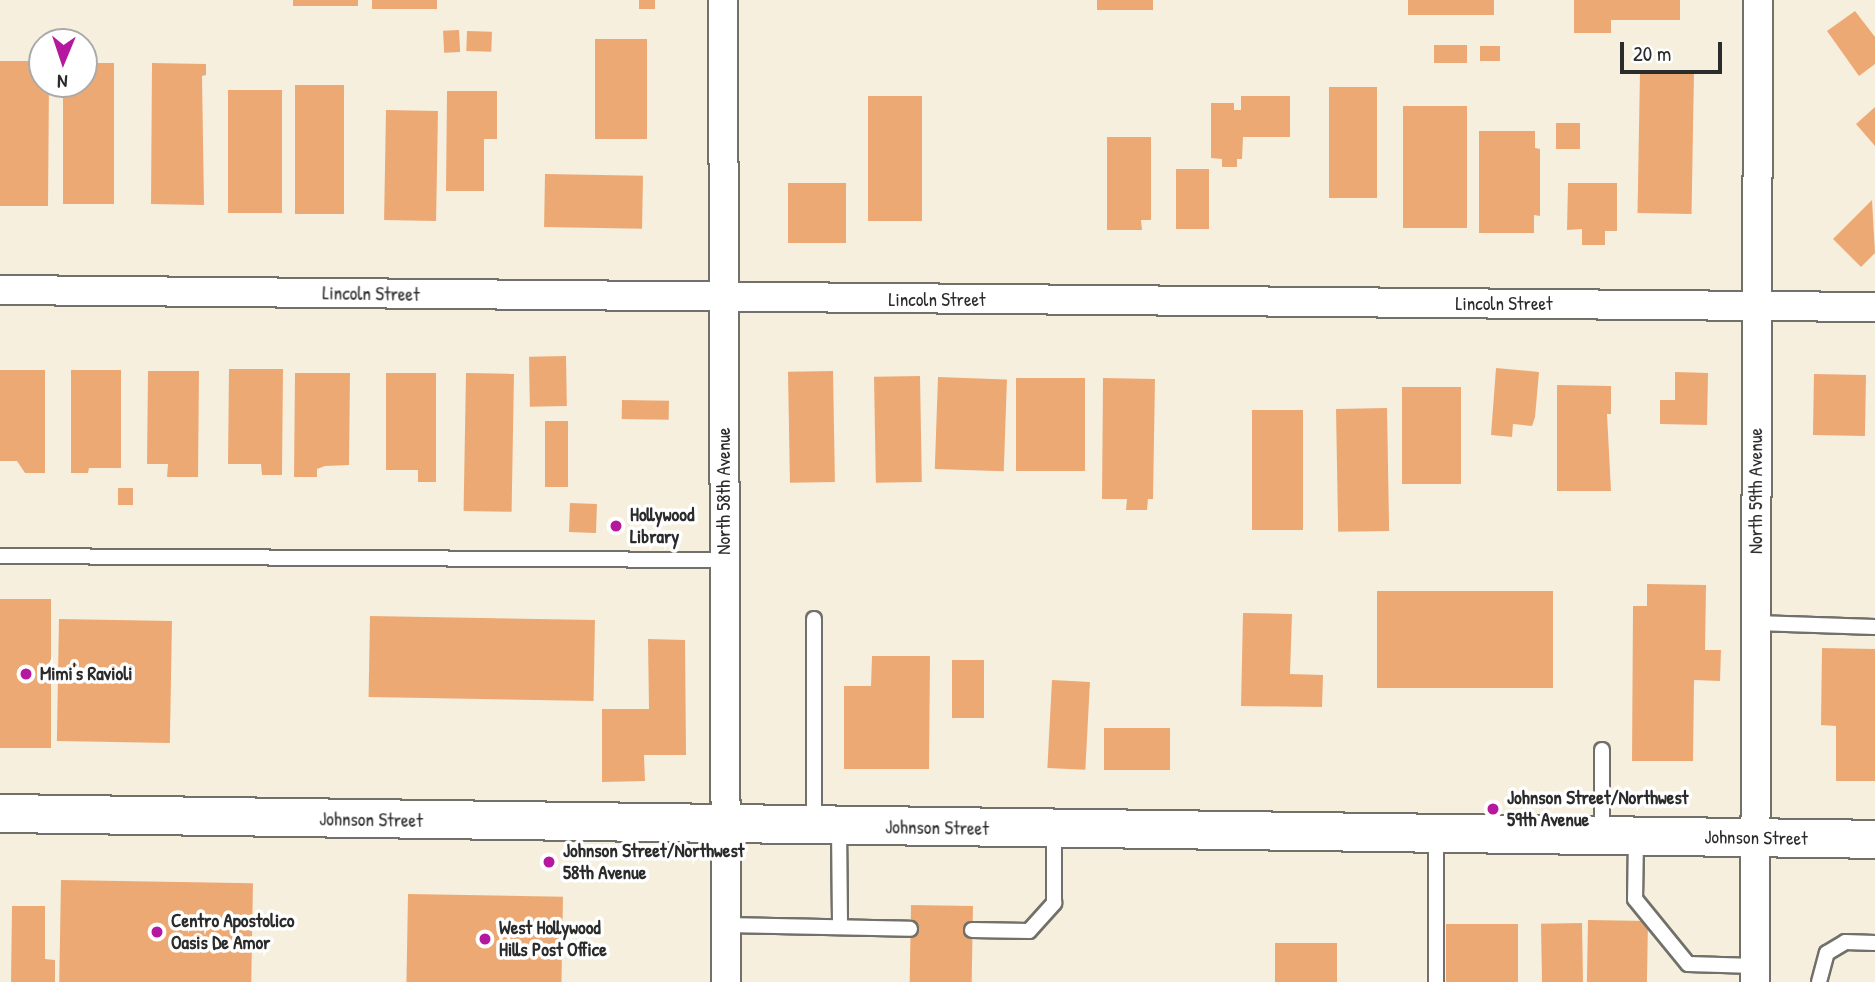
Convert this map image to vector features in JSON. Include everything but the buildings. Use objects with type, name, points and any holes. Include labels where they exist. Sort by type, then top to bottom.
[{"type":"street","name":"North 58th Avenue","points":[[723,0],[726,982]]},
{"type":"street","name":"North 59th Avenue","points":[[1755,974],[1758,0]]},
{"type":"street","name":"Lincoln Street","points":[[0,290],[1875,307]]},
{"type":"street","name":"Johnson Street","points":[[0,813],[726,826],[1875,839]]},
{"type":"lane","points":[[0,556],[725,560]]},
{"type":"lane","points":[[814,619],[826,827],[840,927]]},
{"type":"lane","points":[[1756,623],[1875,627]]},
{"type":"lane","points":[[1602,750],[1635,899],[1688,964],[1755,974]]},
{"type":"lane","points":[[972,930],[1028,931],[1054,903],[1054,830]]},
{"type":"lane","points":[[1436,834],[1436,982]]},
{"type":"lane","points":[[726,925],[911,929]]},
{"type":"lane","points":[[1819,982],[1827,953],[1845,942],[1875,943]]},
{"type":"place","name":"Hollywood Library","points":[[616,526]]},
{"type":"place","name":"Mimi's Ravioli","points":[[26,674]]},
{"type":"place","name":"Johnson Street/Northwest 59th Avenue","points":[[1493,809]]},
{"type":"place","name":"Johnson Street/Northwest 58th Avenue","points":[[549,862]]},
{"type":"place","name":"Centro Apostolico Oasis De Amor","points":[[157,932]]},
{"type":"place","name":"West Hollywood Hills Post Office","points":[[485,939]]}]
